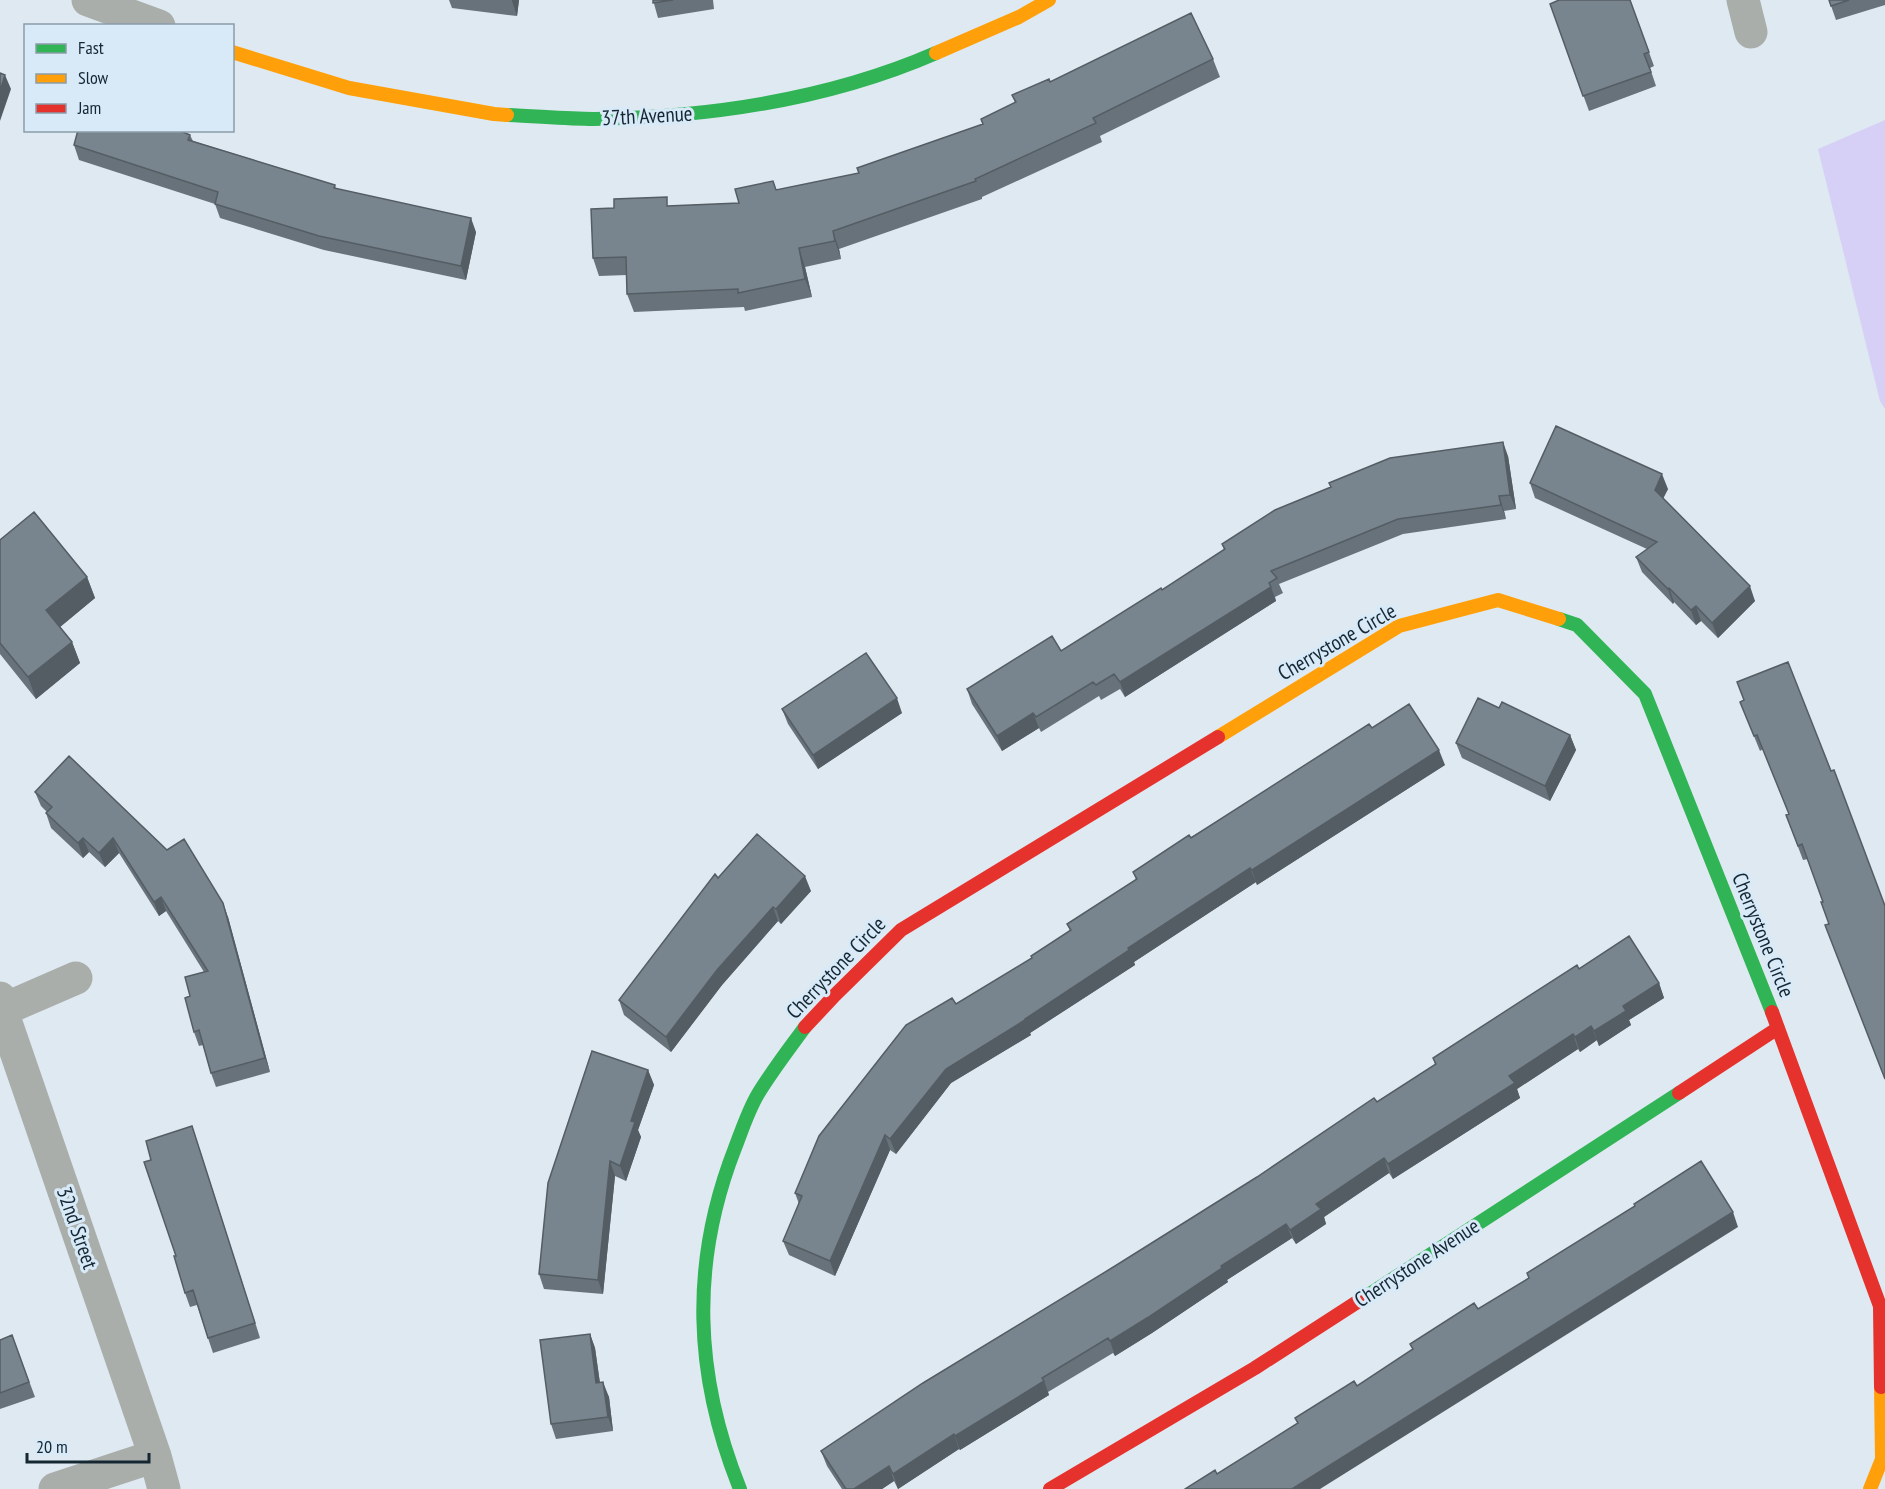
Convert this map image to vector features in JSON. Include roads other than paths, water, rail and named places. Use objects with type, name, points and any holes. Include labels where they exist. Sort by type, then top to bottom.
[{"type":"street","points":[[88,0],[154,24]]},
{"type":"street","name":"37th Avenue","points":[[234,53],[349,88],[494,114],[592,119],[692,114],[790,100],[838,88],[929,56],[1019,16],[1049,0]]},
{"type":"street","points":[[1743,0],[1751,32]]},
{"type":"street","name":"Cherrystone Circle","points":[[740,1489],[720,1433],[709,1384],[704,1335],[704,1284],[709,1236],[720,1187],[756,1096],[812,1019],[901,930],[1400,626],[1498,600],[1578,625],[1644,694],[1778,1028],[1880,1306],[1882,1459],[1870,1489]]},
{"type":"street","points":[[1,1007],[76,978]]},
{"type":"street","name":"32nd Street","points":[[1,1007],[155,1456]]},
{"type":"street","name":"Cherrystone Avenue","points":[[1050,1489],[1255,1368],[1778,1028]]},
{"type":"street","points":[[56,1489],[155,1456],[164,1489]]}]
